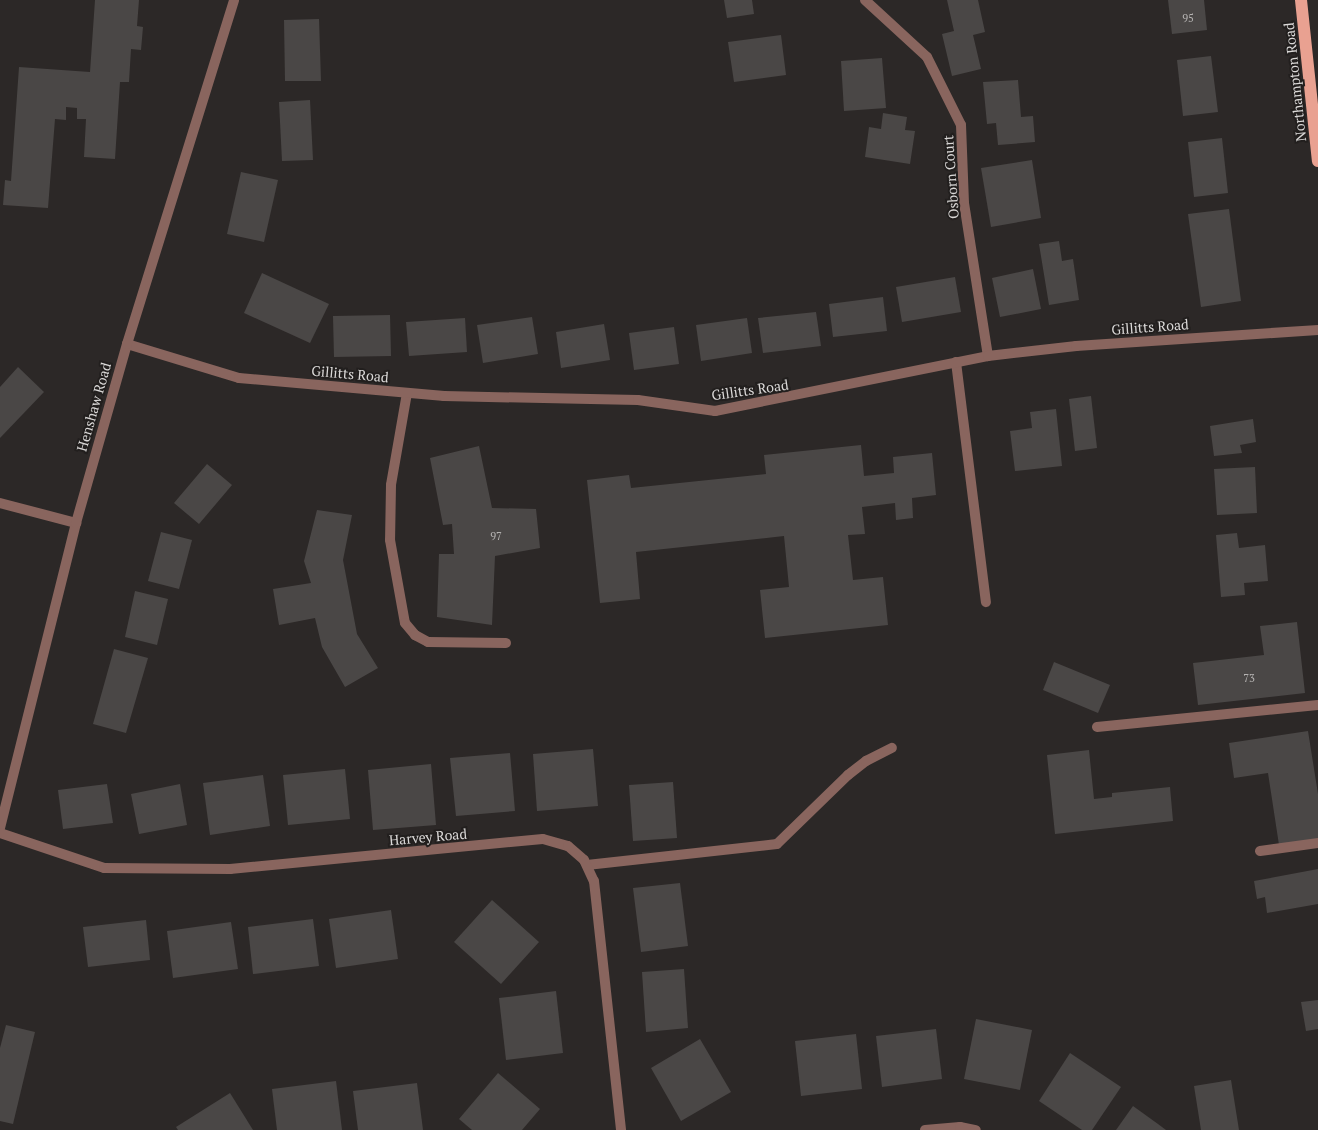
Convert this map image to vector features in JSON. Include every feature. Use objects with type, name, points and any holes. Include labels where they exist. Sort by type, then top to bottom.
[{"type":"main road","name":"Northampton Road","points":[[1302,0],[1316,121],[1318,161]]},
{"type":"street","name":"Henshaw Road","points":[[0,828],[76,523],[127,344],[234,0]]},
{"type":"street","name":"Osborn Court","points":[[865,0],[927,58],[961,125],[964,203],[988,356]]},
{"type":"street","name":"Gillitts Road","points":[[127,344],[239,378],[408,393],[638,400],[716,411],[988,356],[1085,345],[1318,330]]},
{"type":"street","points":[[956,362],[986,602]]},
{"type":"street","points":[[408,393],[391,485],[390,540],[405,622],[415,635],[428,642],[506,643]]},
{"type":"street","points":[[0,503],[76,523]]},
{"type":"street","points":[[1096,727],[1318,705]]},
{"type":"street","points":[[586,865],[777,844],[848,775],[866,761],[892,748]]},
{"type":"street","name":"Harvey Road","points":[[0,833],[104,868],[230,869],[543,839],[568,846],[586,865],[594,881],[621,1130]]},
{"type":"street","points":[[1260,851],[1318,843]]},
{"type":"street","points":[[925,1130],[960,1127],[976,1130]]},
{"type":"building","points":[[95,0],[139,0],[137,26],[143,27],[141,50],[131,49],[129,82],[120,82],[115,159],[84,157],[86,119],[77,119],[77,108],[66,107],[66,120],[55,119],[48,208],[3,205],[5,180],[11,181],[19,67],[90,72]]},
{"type":"building","points":[[724,0],[752,0],[754,14],[727,18]]},
{"type":"building","points":[[947,0],[978,0],[985,32],[973,35],[981,69],[952,76],[942,34],[954,31]]},
{"type":"building","points":[[1168,0],[1204,0],[1207,30],[1172,34]]},
{"type":"building","points":[[319,19],[321,81],[285,81],[284,20]]},
{"type":"building","points":[[781,35],[786,75],[734,82],[728,42]]},
{"type":"building","points":[[1211,56],[1218,112],[1183,116],[1177,60]]},
{"type":"building","points":[[882,58],[886,108],[844,111],[841,61]]},
{"type":"building","points":[[1018,80],[1021,117],[1033,116],[1035,142],[998,145],[996,123],[987,124],[983,82]]},
{"type":"building","points":[[310,100],[313,160],[282,161],[279,102]]},
{"type":"building","points":[[883,113],[907,117],[905,130],[915,131],[910,164],[865,157],[869,127],[881,129]]},
{"type":"building","points":[[1222,138],[1228,193],[1194,197],[1188,142]]},
{"type":"building","points":[[1032,160],[1041,218],[991,227],[981,168]]},
{"type":"building","points":[[241,172],[278,180],[264,242],[227,234]]},
{"type":"building","points":[[1229,209],[1241,301],[1201,307],[1188,214]]},
{"type":"building","points":[[1059,241],[1062,261],[1073,259],[1079,300],[1049,305],[1039,244]]},
{"type":"building","points":[[1033,269],[1041,309],[1000,317],[992,278]]},
{"type":"building","points":[[262,273],[329,304],[310,343],[244,313]]},
{"type":"building","points":[[955,277],[961,312],[902,322],[896,287]]},
{"type":"building","points":[[883,297],[887,331],[833,337],[829,304]]},
{"type":"building","points":[[816,312],[821,346],[763,353],[758,318]]},
{"type":"building","points":[[390,315],[391,356],[334,357],[333,316]]},
{"type":"building","points":[[532,317],[538,354],[483,363],[477,325]]},
{"type":"building","points":[[465,318],[467,352],[409,356],[406,322]]},
{"type":"building","points":[[747,318],[752,353],[701,361],[696,325]]},
{"type":"building","points":[[604,324],[610,360],[561,368],[556,332]]},
{"type":"building","points":[[674,327],[679,364],[634,370],[629,333]]},
{"type":"building","points":[[18,367],[44,392],[0,438],[0,387]]},
{"type":"building","points":[[1091,396],[1097,448],[1075,451],[1069,399]]},
{"type":"building","points":[[1056,409],[1062,466],[1015,471],[1010,431],[1032,428],[1030,412]]},
{"type":"building","points":[[1253,419],[1256,442],[1240,445],[1242,453],[1214,456],[1210,426]]},
{"type":"building","points":[[861,445],[864,476],[894,473],[893,457],[932,453],[936,495],[912,498],[913,518],[896,520],[895,503],[862,507],[865,534],[848,535],[853,580],[883,577],[888,625],[765,638],[760,590],[789,587],[784,536],[636,552],[640,599],[600,603],[587,480],[629,475],[631,488],[766,474],[764,455]]},
{"type":"building","points":[[479,446],[492,508],[536,509],[540,548],[495,556],[492,625],[437,617],[439,554],[454,554],[452,524],[443,525],[430,458]]},
{"type":"building","points":[[207,464],[232,485],[199,524],[174,503]]},
{"type":"building","points":[[1255,467],[1257,513],[1217,515],[1214,469]]},
{"type":"building","points":[[317,510],[352,515],[343,560],[357,634],[378,668],[345,687],[322,647],[315,618],[279,625],[273,589],[311,583],[304,561]]},
{"type":"building","points":[[161,532],[192,540],[179,589],[148,581]]},
{"type":"building","points":[[1237,533],[1239,548],[1265,545],[1268,581],[1244,583],[1245,595],[1221,597],[1216,535]]},
{"type":"building","points":[[135,591],[168,599],[157,645],[125,637]]},
{"type":"building","points":[[1297,622],[1305,693],[1198,705],[1193,663],[1264,655],[1260,626]]},
{"type":"building","points":[[114,649],[148,658],[126,733],[93,724]]},
{"type":"building","points":[[1054,662],[1110,685],[1098,713],[1043,690]]},
{"type":"building","points":[[1308,731],[1318,794],[1318,839],[1279,845],[1268,773],[1234,778],[1229,743]]},
{"type":"building","points":[[593,749],[598,806],[537,811],[533,754]]},
{"type":"building","points":[[1089,750],[1094,799],[1112,797],[1112,793],[1170,787],[1173,821],[1055,834],[1047,755]]},
{"type":"building","points":[[510,753],[515,811],[456,816],[450,758]]},
{"type":"building","points":[[431,764],[436,825],[373,830],[368,770]]},
{"type":"building","points":[[345,769],[350,819],[288,825],[283,775]]},
{"type":"building","points":[[263,775],[270,826],[210,835],[203,783]]},
{"type":"building","points":[[673,782],[677,838],[633,841],[629,785]]},
{"type":"building","points":[[107,784],[113,823],[63,829],[58,790]]},
{"type":"building","points":[[180,784],[187,825],[139,834],[131,794]]},
{"type":"building","points":[[1318,869],[1318,904],[1267,913],[1265,897],[1257,899],[1254,881]]},
{"type":"building","points":[[680,883],[688,946],[641,952],[633,888]]},
{"type":"building","points":[[492,900],[539,942],[501,984],[454,942]]},
{"type":"building","points":[[391,910],[398,959],[336,968],[329,919]]},
{"type":"building","points":[[313,919],[319,966],[253,974],[248,927]]},
{"type":"building","points":[[146,920],[150,960],[88,967],[83,927]]},
{"type":"building","points":[[231,922],[238,969],[173,978],[167,931]]},
{"type":"building","points":[[684,969],[688,1028],[646,1032],[642,972]]},
{"type":"building","points":[[556,991],[563,1053],[506,1060],[499,998]]},
{"type":"building","points":[[1318,1000],[1318,1029],[1306,1031],[1301,1002]]},
{"type":"building","points":[[976,1019],[1032,1030],[1020,1090],[964,1079]]},
{"type":"building","points":[[6,1025],[35,1032],[13,1124],[0,1121],[0,1048]]},
{"type":"building","points":[[936,1029],[942,1079],[882,1087],[876,1036]]},
{"type":"building","points":[[856,1034],[862,1089],[801,1096],[795,1041]]},
{"type":"building","points":[[700,1039],[731,1092],[681,1121],[651,1068]]},
{"type":"building","points":[[1070,1053],[1121,1087],[1092,1130],[1082,1130],[1039,1101]]},
{"type":"building","points":[[498,1073],[540,1109],[522,1130],[472,1130],[459,1119]]},
{"type":"building","points":[[1231,1080],[1239,1130],[1201,1130],[1194,1086]]},
{"type":"building","points":[[336,1081],[342,1130],[277,1130],[272,1089]]},
{"type":"building","points":[[417,1083],[423,1130],[358,1130],[353,1091]]},
{"type":"building","points":[[230,1093],[253,1130],[178,1130],[176,1127]]},
{"type":"building","points":[[1133,1106],[1158,1124],[1166,1130],[1116,1130]]}]
